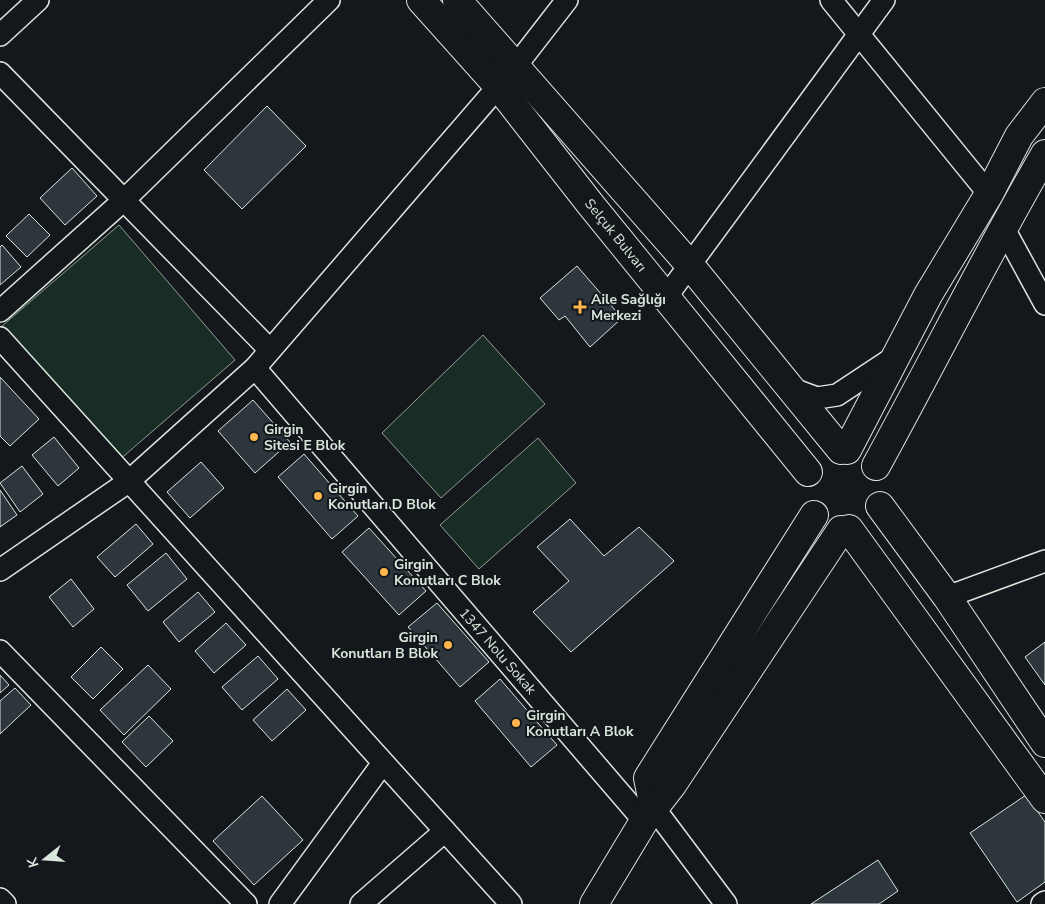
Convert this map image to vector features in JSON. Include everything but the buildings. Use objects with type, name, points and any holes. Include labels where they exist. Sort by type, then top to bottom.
[{"type":"main road","name":"Selçuk Bulvarı","points":[[421,0],[506,76],[689,264],[790,388],[844,450]]},
{"type":"main road","name":"Selçuk Bulvarı","points":[[457,0],[591,205],[667,296],[808,472]]},
{"type":"main road","points":[[844,450],[928,295],[989,194],[1019,136],[1045,102]]},
{"type":"main road","points":[[876,466],[956,320],[1003,227],[1045,154]]},
{"type":"main road","points":[[844,450],[862,454],[876,466],[881,474],[884,487],[880,506],[867,523],[845,529],[828,526],[814,515],[805,497],[805,485],[808,472],[815,462],[826,454],[844,450]]},
{"type":"main road","points":[[880,506],[947,597],[1045,743]]},
{"type":"main road","points":[[649,814],[648,778],[814,515]]},
{"type":"main road","points":[[594,904],[649,814],[672,785],[845,529]]},
{"type":"main road","points":[[845,529],[1045,800]]},
{"type":"street","points":[[0,35],[38,0]]},
{"type":"street","points":[[0,311],[124,200],[329,0]]},
{"type":"street","points":[[0,570],[128,482],[254,368],[506,76],[567,0]]},
{"type":"street","points":[[831,0],[989,194]]},
{"type":"street","points":[[667,296],[884,0]]},
{"type":"street","points":[[0,73],[270,350]]},
{"type":"street","points":[[1003,227],[1045,304]]},
{"type":"street","points":[[0,338],[511,904]]},
{"type":"street","points":[[790,388],[807,396],[829,398],[837,395],[896,356]]},
{"type":"street","name":"1347 Nolu Sokak","points":[[254,368],[649,814],[726,904]]},
{"type":"street","points":[[947,597],[1045,561]]},
{"type":"street","points":[[0,651],[246,904]]},
{"type":"street","points":[[286,902],[383,763]]},
{"type":"street","points":[[361,904],[445,831]]},
{"type":"street","points":[[0,899],[6,904]]},
{"type":"green space","points":[[119,225],[235,360],[118,461],[2,326]]},
{"type":"green space","points":[[483,335],[545,404],[441,498],[382,433]]},
{"type":"green space","points":[[538,438],[576,483],[479,569],[440,525]]},
{"type":"place","name":"Aile Sağlığı Merkezi","points":[[580,307]]},
{"type":"place","name":"Girgin Sitesi E Blok","points":[[254,437]]},
{"type":"place","name":"Girgin Konutları D Blok","points":[[318,496]]},
{"type":"place","name":"Girgin Konutları C Blok","points":[[384,572]]},
{"type":"place","name":"Girgin Konutları B Blok","points":[[448,645]]},
{"type":"place","name":"Girgin Konutları A Blok","points":[[516,723]]}]
